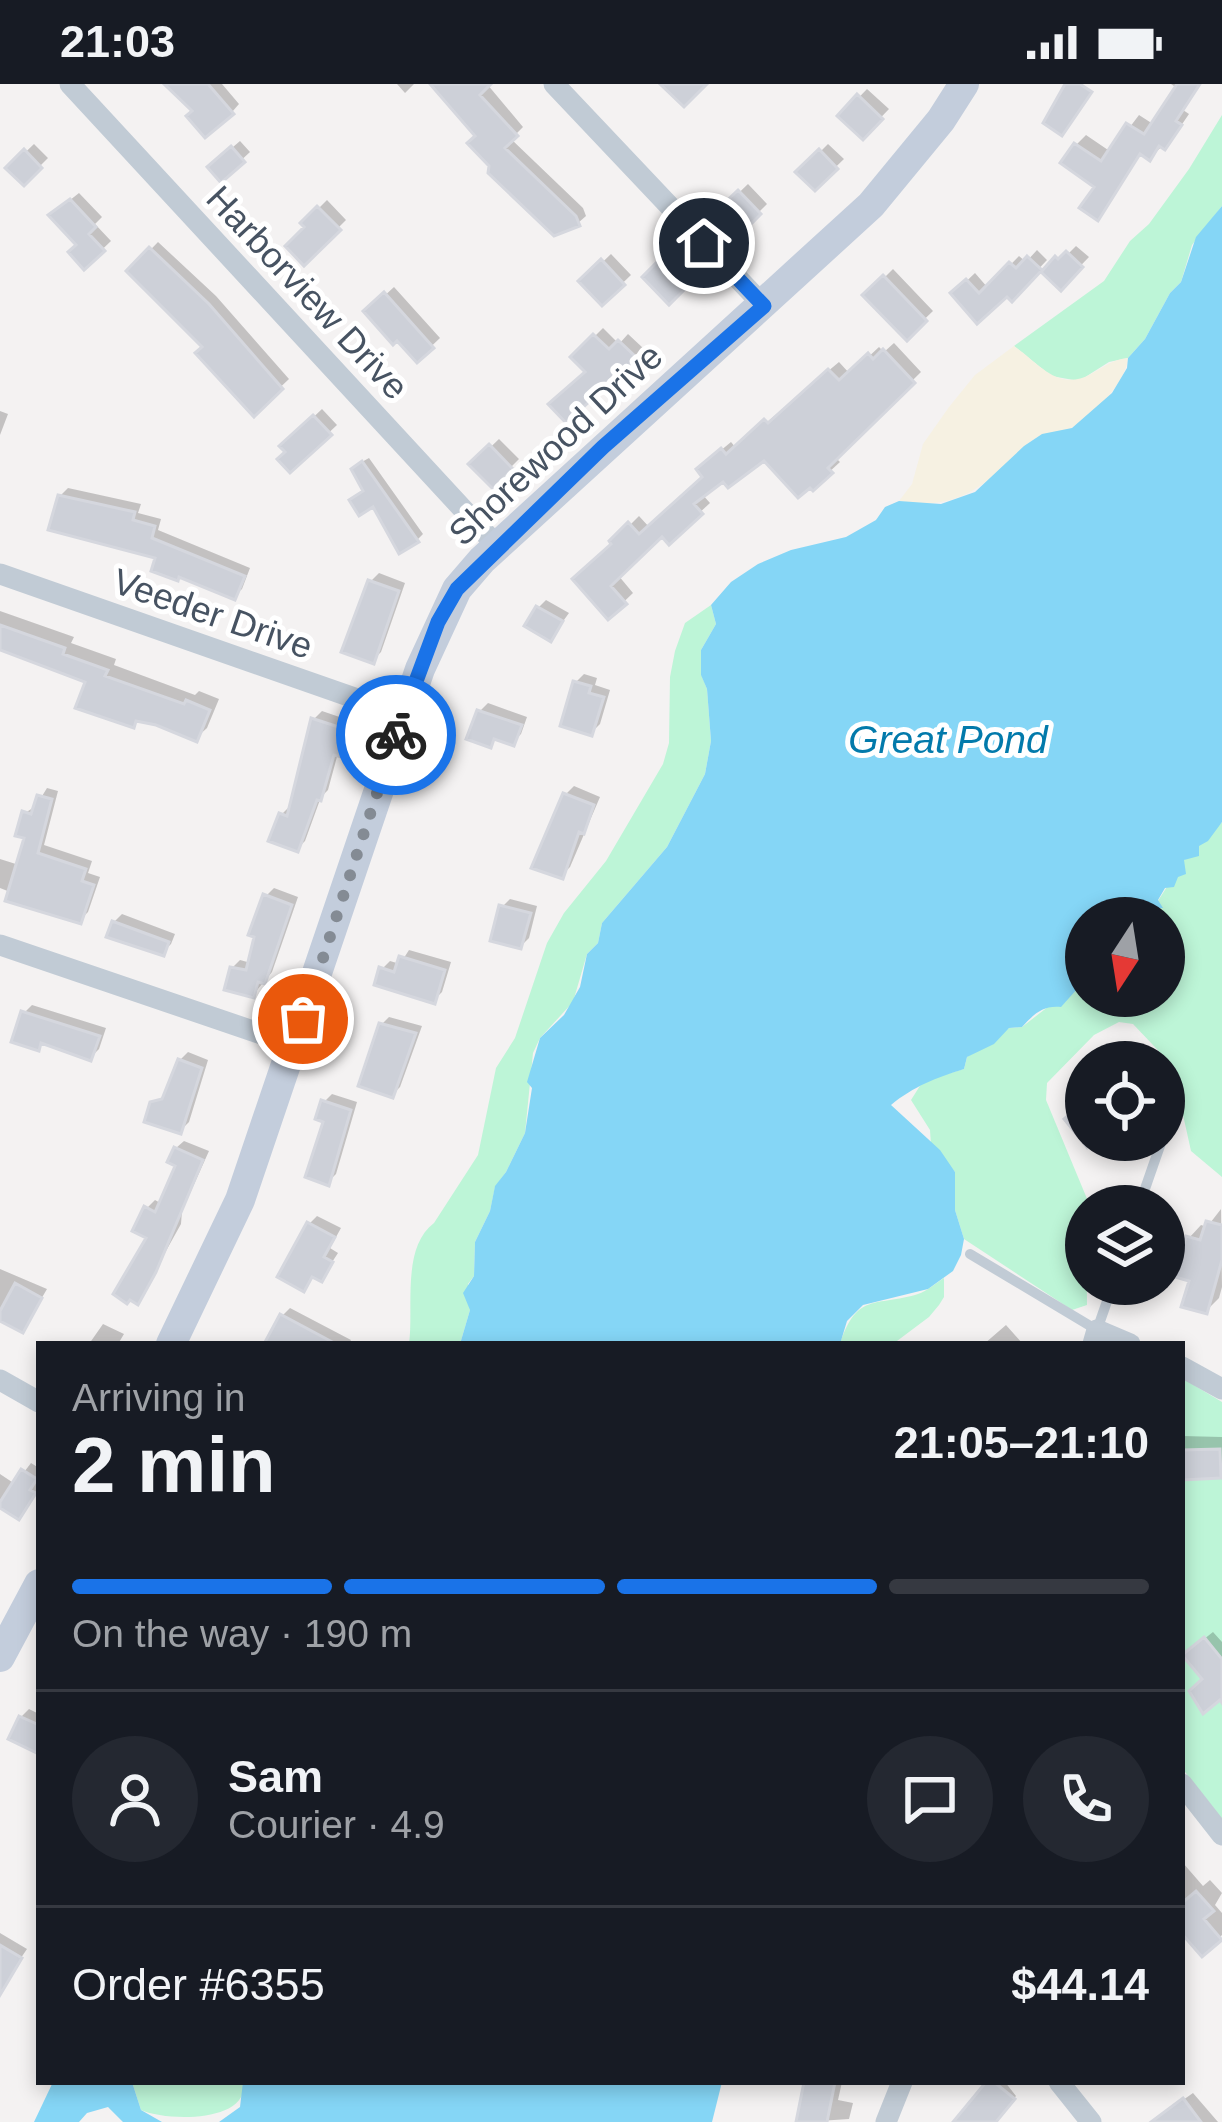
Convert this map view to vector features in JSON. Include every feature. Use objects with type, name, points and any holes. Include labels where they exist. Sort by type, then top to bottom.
[{"type":"street","name":"Harborview Drive","points":[[70,84],[497,546]]},
{"type":"street","points":[[554,84],[764,306]]},
{"type":"street","name":"Shorewood Drive","points":[[172,1341],[240,1200],[403,715],[438,622],[457,589],[497,546],[871,205],[964,84]]},
{"type":"street","name":"Veeder Drive","points":[[0,574],[403,715]]},
{"type":"street","points":[[0,945],[294,1045]]},
{"type":"street","points":[[1185,1369],[1222,1389]]},
{"type":"street","points":[[0,1381],[36,1400]]},
{"type":"street","points":[[0,1657],[36,1590]]},
{"type":"street","points":[[1185,1788],[1222,1835]]},
{"type":"street","points":[[886,2122],[901,2085]]},
{"type":"street","points":[[1061,2085],[1091,2122]]},
{"type":"lane","points":[[970,1254],[1095,1337],[1106,1305]]},
{"type":"green space","points":[[1222,115],[1222,206],[1192,245],[1181,282],[1145,339],[1128,358],[1109,362],[1079,381],[1051,376],[1014,346],[1104,281],[1189,169]]},
{"type":"green space","points":[[711,605],[716,624],[701,650],[711,741],[705,774],[667,847],[602,923],[573,1002],[540,1038],[533,1053],[525,1133],[495,1187],[475,1242],[474,1276],[468,1284],[470,1310],[461,1341],[409,1341],[417,1247],[478,1155],[496,1068],[515,1038],[547,943],[564,913],[606,861],[663,764],[669,743],[670,677],[685,623]]},
{"type":"green space","points":[[1222,822],[1222,1177],[1191,1151],[1185,1124],[1185,1041],[1149,1041],[1133,1024],[1119,1022],[1088,1041],[1065,1041],[1065,1065],[1047,1083],[1046,1100],[1065,1146],[1065,1161],[1071,1161],[1081,1185],[1065,1185],[1065,1305],[1087,1305],[1072,1310],[964,1239],[955,1210],[955,1172],[931,1145],[930,1130],[911,1100],[923,1081],[964,1069],[967,1057],[1049,1006],[1065,1002],[1065,1017],[1185,1017],[1185,897],[1160,897],[1184,860]]},
{"type":"green space","points":[[944,1278],[939,1305],[897,1341],[841,1341],[853,1316],[869,1304],[928,1289]]},
{"type":"green space","points":[[1185,1380],[1222,1402],[1222,1819],[1185,1772]]},
{"type":"green space","points":[[133,2085],[243,2085],[234,2105],[205,2116],[141,2110]]},
{"type":"sand","points":[[1014,346],[1050,373],[1069,380],[1128,358],[1115,387],[1089,416],[1071,428],[1036,438],[971,492],[932,503],[899,501],[912,484],[923,444],[949,407],[975,375]]},
{"type":"water","name":"Great Pond","points":[[1222,206],[1222,822],[1199,846],[1199,856],[1184,860],[1186,874],[1160,897],[1065,897],[1065,1003],[1035,1014],[1022,1027],[1009,1028],[994,1044],[967,1057],[964,1069],[926,1083],[891,1105],[940,1150],[955,1172],[955,1210],[964,1239],[953,1271],[928,1289],[863,1305],[847,1321],[841,1341],[461,1341],[470,1310],[463,1293],[474,1276],[475,1242],[490,1211],[495,1186],[525,1133],[532,1088],[527,1082],[540,1038],[564,1015],[580,987],[587,954],[598,943],[602,923],[667,847],[705,774],[711,741],[701,650],[716,624],[711,605],[731,582],[758,564],[791,550],[846,537],[899,501],[941,504],[975,492],[1042,434],[1072,428],[1112,393],[1128,358],[1181,282],[1196,237]]},
{"type":"water","points":[[52,2085],[133,2085],[141,2110],[162,2122],[123,2122],[108,2107],[87,2113],[79,2122],[34,2122]]},
{"type":"water","points":[[243,2085],[721,2085],[712,2122],[219,2122],[240,2107]]},
{"type":"building","points":[[164,84],[208,84],[234,114],[205,138],[186,116],[192,111]]},
{"type":"building","points":[[430,84],[491,84],[480,95],[518,136],[505,148],[576,216],[580,226],[554,236],[488,173],[489,166],[467,143],[475,136]]},
{"type":"building","points":[[660,84],[707,84],[684,107]]},
{"type":"building","points":[[1065,84],[1080,84],[1092,92],[1062,136],[1043,123]]},
{"type":"building","points":[[1177,84],[1200,84],[1176,121],[1182,125],[1165,150],[1159,146],[1150,161],[1140,154],[1098,221],[1079,208],[1094,187],[1060,163],[1074,143],[1101,161],[1126,123],[1144,134]]},
{"type":"building","points":[[857,94],[883,119],[863,140],[837,116]]},
{"type":"building","points":[[231,146],[245,162],[221,183],[207,167]]},
{"type":"building","points":[[24,149],[42,168],[24,186],[5,168]]},
{"type":"building","points":[[819,149],[838,169],[815,191],[795,172]]},
{"type":"building","points":[[738,190],[761,214],[741,234],[718,209]]},
{"type":"building","points":[[70,199],[96,227],[89,234],[105,251],[84,270],[68,252],[76,245],[48,215]]},
{"type":"building","points":[[317,206],[341,230],[304,266],[285,246]]},
{"type":"building","points":[[149,247],[209,304],[283,389],[254,417],[195,353],[202,347],[126,271]]},
{"type":"building","points":[[1066,251],[1083,267],[1061,291],[1041,272]]},
{"type":"building","points":[[1027,256],[1042,270],[1012,302],[1007,297],[977,324],[950,293],[966,279],[979,293],[1009,262],[1016,268]]},
{"type":"building","points":[[662,257],[689,285],[669,305],[642,277]]},
{"type":"building","points":[[601,259],[625,285],[602,306],[578,281]]},
{"type":"building","points":[[883,275],[927,321],[907,341],[862,295]]},
{"type":"building","points":[[384,292],[434,348],[417,363],[397,341],[393,345],[363,311]]},
{"type":"building","points":[[593,334],[609,349],[618,340],[637,358],[566,423],[548,404],[585,372],[570,357]]},
{"type":"building","points":[[883,349],[915,383],[828,468],[833,473],[813,491],[810,488],[798,498],[764,461],[728,488],[723,482],[694,504],[703,514],[669,545],[662,537],[611,586],[627,604],[608,620],[572,579],[628,522],[639,534],[702,477],[696,469],[721,448],[726,454],[764,419],[768,423],[828,369],[839,380],[868,353],[873,359]]},
{"type":"building","points":[[313,415],[332,435],[290,473],[277,459],[285,452],[279,446]]},
{"type":"building","points":[[489,444],[513,469],[493,489],[468,464]]},
{"type":"building","points":[[362,461],[419,542],[399,554],[373,507],[359,516],[349,500],[363,491],[351,469]]},
{"type":"building","points":[[58,495],[135,512],[133,520],[155,526],[152,538],[245,576],[235,600],[151,571],[155,558],[48,530]]},
{"type":"building","points":[[368,580],[399,591],[374,664],[341,652]]},
{"type":"building","points":[[536,606],[563,621],[551,642],[524,626]]},
{"type":"building","points":[[0,625],[65,648],[63,654],[108,670],[105,676],[210,710],[197,742],[156,725],[136,721],[134,728],[75,708],[85,682],[0,650]]},
{"type":"building","points":[[573,681],[591,686],[589,693],[604,697],[592,736],[560,726]]},
{"type":"building","points":[[477,710],[522,725],[514,746],[494,739],[491,748],[466,739]]},
{"type":"building","points":[[311,718],[354,732],[345,758],[334,755],[321,801],[317,800],[298,852],[268,841],[279,813],[287,816]]},
{"type":"building","points":[[563,793],[594,805],[563,879],[531,868]]},
{"type":"building","points":[[37,795],[52,799],[38,853],[86,869],[82,881],[94,885],[81,924],[5,901],[24,838],[15,836],[22,811],[31,814]]},
{"type":"building","points":[[263,894],[292,905],[265,984],[258,982],[254,998],[224,990],[230,967],[246,970],[254,937],[248,935]]},
{"type":"building","points":[[499,905],[531,913],[521,949],[490,941]]},
{"type":"building","points":[[112,921],[169,942],[164,956],[106,937]]},
{"type":"building","points":[[399,956],[445,970],[435,1004],[374,985],[379,967],[394,972]]},
{"type":"building","points":[[21,1011],[100,1036],[91,1061],[41,1043],[39,1051],[11,1042]]},
{"type":"building","points":[[379,1023],[416,1033],[393,1098],[358,1086]]},
{"type":"building","points":[[178,1059],[202,1068],[181,1134],[144,1122],[150,1102],[162,1099]]},
{"type":"building","points":[[321,1100],[351,1110],[329,1186],[305,1177],[323,1122],[315,1119]]},
{"type":"building","points":[[174,1147],[203,1160],[156,1272],[138,1305],[130,1300],[127,1304],[113,1294],[146,1238],[132,1231],[144,1206],[155,1212],[175,1166],[167,1162]]},
{"type":"building","points":[[1206,1221],[1222,1225],[1222,1260],[1207,1314],[1181,1307],[1189,1281],[1185,1280],[1186,1236],[1200,1240]]},
{"type":"building","points":[[307,1222],[335,1237],[324,1257],[333,1262],[322,1282],[312,1277],[304,1292],[277,1277]]},
{"type":"building","points":[[15,1283],[42,1298],[23,1333],[0,1321],[0,1311]]},
{"type":"building","points":[[280,1314],[330,1341],[266,1341]]},
{"type":"building","points":[[1220,1449],[1221,1478],[1185,1480],[1185,1450]]},
{"type":"building","points":[[21,1469],[36,1478],[30,1490],[36,1493],[19,1520],[0,1508]]},
{"type":"building","points":[[1204,1637],[1222,1659],[1222,1703],[1203,1714],[1189,1691],[1202,1679],[1185,1653]]},
{"type":"building","points":[[19,1716],[36,1724],[36,1753],[8,1739]]},
{"type":"building","points":[[1196,1891],[1214,1911],[1204,1919],[1222,1940],[1202,1957],[1185,1937],[1185,1900]]},
{"type":"building","points":[[0,1945],[22,1958],[0,1995]]},
{"type":"building","points":[[803,2085],[834,2085],[827,2122],[796,2122]]},
{"type":"building","points":[[984,2085],[998,2085],[1015,2099],[996,2122],[953,2122]]},
{"type":"building","points":[[1183,2098],[1201,2122],[1151,2122]]},
{"type":"way so far","points":[[303,1019],[396,735]]},
{"type":"route","points":[[396,735],[438,622],[457,589],[603,447],[764,306],[704,243]]}]
